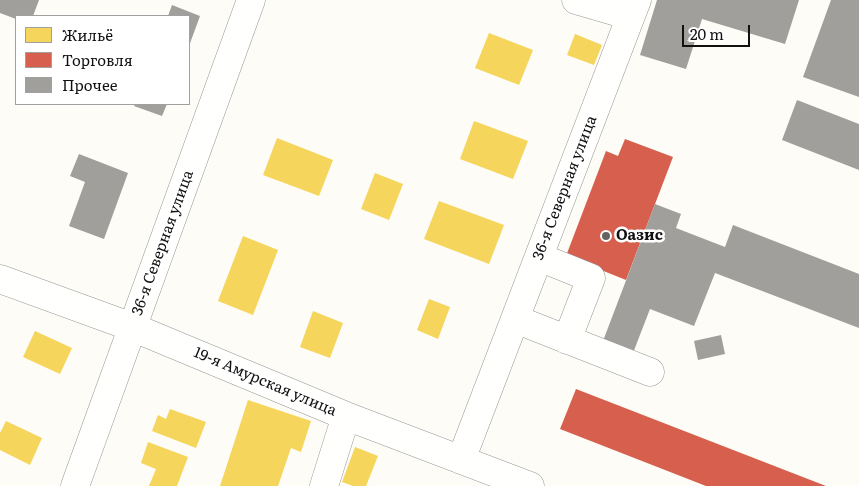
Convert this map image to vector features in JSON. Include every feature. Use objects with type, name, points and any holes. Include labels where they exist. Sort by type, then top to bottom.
[{"type":"street","name":"36-я Северная улица","points":[[75,486],[251,0]]},
{"type":"street","points":[[576,0],[634,8]]},
{"type":"street","name":"36-я Северная улица","points":[[461,460],[634,8]]},
{"type":"street","points":[[539,257],[592,278],[568,340]]},
{"type":"street","name":"19-я Амурская улица","points":[[0,279],[132,327],[346,416],[530,486]]},
{"type":"street","points":[[515,320],[650,372]]},
{"type":"street","points":[[324,486],[346,416]]},
{"type":"building: Жильё","points":[[489,33],[533,50],[519,85],[475,68]]},
{"type":"building: Жильё","points":[[575,34],[602,45],[594,65],[567,55]]},
{"type":"building: Жильё","points":[[474,121],[528,141],[513,179],[460,159]]},
{"type":"building: Жильё","points":[[277,138],[333,160],[319,196],[263,175]]},
{"type":"building: Жильё","points":[[375,173],[403,184],[389,220],[361,209]]},
{"type":"building: Жильё","points":[[439,201],[504,225],[489,264],[424,239]]},
{"type":"building: Жильё","points":[[243,236],[278,250],[253,315],[218,301]]},
{"type":"building: Жильё","points":[[429,299],[450,307],[438,339],[417,330]]},
{"type":"building: Жильё","points":[[313,311],[343,323],[330,358],[300,347]]},
{"type":"building: Жильё","points":[[35,331],[72,348],[60,374],[23,357]]},
{"type":"building: Жильё","points":[[248,400],[311,421],[301,452],[291,448],[278,486],[220,486]]},
{"type":"building: Жильё","points":[[170,409],[206,422],[196,448],[152,431],[158,415],[166,419]]},
{"type":"building: Жильё","points":[[6,421],[42,438],[30,465],[0,450],[0,433]]},
{"type":"building: Жильё","points":[[148,442],[188,457],[177,486],[149,486],[156,469],[141,463]]},
{"type":"building: Жильё","points":[[355,447],[378,456],[366,486],[353,486],[342,482]]},
{"type":"building: Торговля","points":[[625,139],[673,157],[626,280],[566,256],[606,151],[618,156]]},
{"type":"building: Торговля","points":[[576,389],[826,486],[706,486],[560,429]]},
{"type":"building: Прочее","points":[[0,0],[39,0],[33,15],[15,15],[15,19],[0,13]]},
{"type":"building: Прочее","points":[[657,0],[799,0],[785,44],[702,19],[686,69],[640,55]]},
{"type":"building: Прочее","points":[[831,0],[859,0],[859,97],[803,77]]},
{"type":"building: Прочее","points":[[172,5],[200,16],[190,43],[190,15],[168,15]]},
{"type":"building: Прочее","points":[[797,100],[859,124],[859,170],[782,140]]},
{"type":"building: Прочее","points":[[134,105],[167,105],[162,116]]},
{"type":"building: Прочее","points":[[79,154],[128,173],[104,239],[69,226],[85,182],[70,176]]},
{"type":"building: Прочее","points":[[655,204],[681,214],[676,228],[725,247],[733,225],[859,274],[859,328],[715,273],[694,326],[650,309],[633,353],[603,341]]},
{"type":"building: Прочее","points":[[721,335],[725,354],[698,360],[694,341]]},
{"type":"place","name":"Оазис","points":[[606,236]]}]
